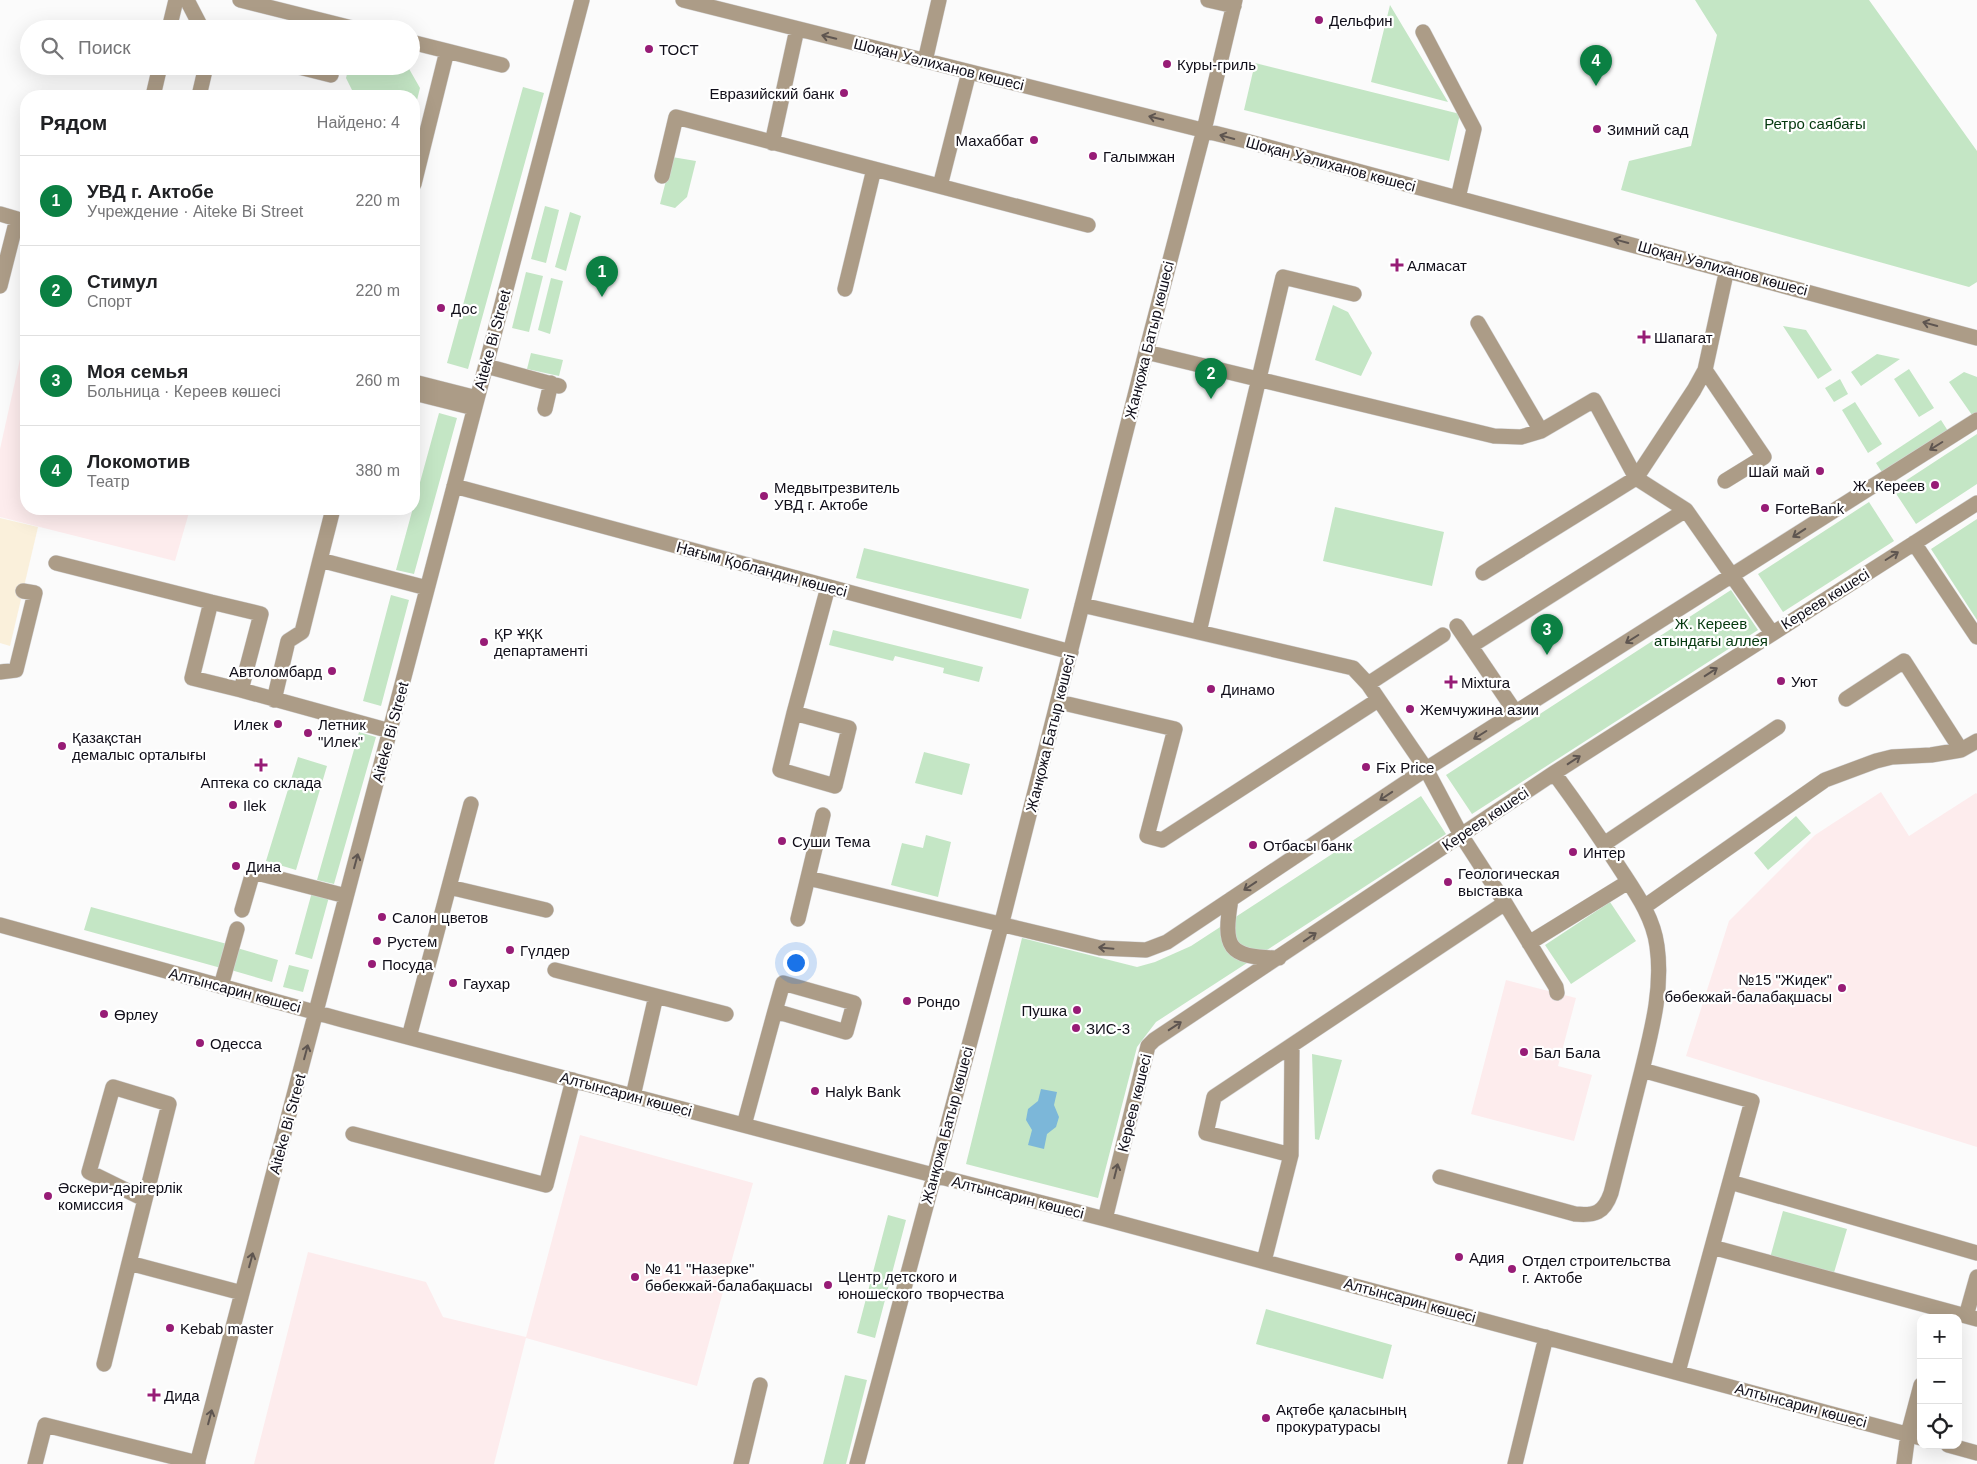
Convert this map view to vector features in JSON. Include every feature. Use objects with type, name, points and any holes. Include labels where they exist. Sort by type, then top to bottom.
[{"type":"street","points":[[171,20],[176,0]]},
{"type":"street","points":[[187,0],[197,20]]},
{"type":"street","points":[[240,0],[320,20]]},
{"type":"street","name":"Aiteke Bi Street","points":[[198,1464],[582,0]]},
{"type":"street","name":"Шоқан Уәлиханов көшесі","points":[[683,0],[1204,130],[1727,269],[1977,338]]},
{"type":"street","points":[[925,61],[939,0]]},
{"type":"street","points":[[1208,0],[1234,3]]},
{"type":"street","name":"Жанқожа Батыр көшесі","points":[[857,1464],[1059,702],[1146,352],[1204,130],[1234,3]]},
{"type":"street","points":[[772,143],[797,29]]},
{"type":"street","points":[[1423,32],[1474,128],[1458,198]]},
{"type":"street","points":[[420,44],[502,65]]},
{"type":"street","points":[[420,160],[447,51]]},
{"type":"street","points":[[940,186],[969,72]]},
{"type":"street","points":[[154,90],[158,75]]},
{"type":"street","points":[[201,90],[204,75]]},
{"type":"street","points":[[662,176],[676,118],[1088,224]]},
{"type":"street","points":[[845,289],[874,169]]},
{"type":"street","points":[[0,214],[18,219],[0,286]]},
{"type":"street","points":[[1483,573],[1636,478],[1705,370],[1727,269]]},
{"type":"street","points":[[1199,632],[1283,277],[1354,294]]},
{"type":"street","points":[[1478,323],[1541,431]]},
{"type":"street","points":[[1146,352],[1494,436],[1521,437],[1541,431],[1594,400],[1636,478],[1686,510],[1772,633]]},
{"type":"street","points":[[486,366],[555,384],[545,409]]},
{"type":"street","points":[[1705,370],[1764,457],[1725,481]]},
{"type":"street","points":[[420,384],[476,403]]},
{"type":"street","points":[[420,393],[476,403]]},
{"type":"street","points":[[808,878],[1001,926],[1100,948],[1146,950],[1167,942],[1426,769],[1977,420]]},
{"type":"street","name":"Нағым Қобландин көшесі","points":[[454,486],[1071,652]]},
{"type":"street","name":"Кереев көшесі","points":[[1104,1218],[1148,1046],[1554,773],[1977,503]]},
{"type":"street","points":[[1471,646],[1686,510]]},
{"type":"street","points":[[274,700],[288,641],[302,632],[331,515]]},
{"type":"street","points":[[1914,543],[1977,637]]},
{"type":"street","points":[[320,560],[427,588]]},
{"type":"street","points":[[56,563],[261,614],[241,690]]},
{"type":"street","points":[[794,713],[849,728],[835,786],[780,770],[794,713],[828,587]]},
{"type":"street","points":[[0,672],[16,670],[35,593],[23,591]]},
{"type":"street","points":[[211,602],[192,678],[390,731]]},
{"type":"street","points":[[1082,605],[1354,668],[1368,684],[1426,769],[1461,835],[1556,986],[1557,993]]},
{"type":"street","points":[[1457,626],[1516,713]]},
{"type":"street","points":[[1368,684],[1443,635]]},
{"type":"street","points":[[1846,699],[1904,661],[1961,750]]},
{"type":"street","points":[[1059,702],[1175,729],[1147,836],[1162,840],[1378,700]]},
{"type":"street","points":[[1604,844],[1778,727]]},
{"type":"street","points":[[1644,907],[1825,780],[1859,766],[1892,757],[1931,755],[1961,750],[1977,740]]},
{"type":"street","points":[[1440,1177],[1588,1216],[1599,1212],[1607,1204],[1611,1193],[1657,1003],[1657,944],[1644,907],[1604,844],[1554,773]]},
{"type":"street","points":[[410,1037],[471,804]]},
{"type":"street","points":[[798,919],[823,815]]},
{"type":"street","points":[[242,910],[253,872],[346,896]]},
{"type":"street","points":[[1529,943],[1628,882]]},
{"type":"street","points":[[449,887],[546,910]]},
{"type":"street","points":[[1231,899],[1227,934],[1232,946],[1244,956],[1278,958]]},
{"type":"street","points":[[1291,1154],[1206,1133],[1214,1097],[1505,903]]},
{"type":"street","name":"Алтынсарин көшесі","points":[[0,925],[316,1012],[933,1175],[1104,1218],[1914,1436]]},
{"type":"street","points":[[221,986],[237,929]]},
{"type":"street","points":[[555,970],[726,1014]]},
{"type":"street","points":[[744,1125],[775,1011],[783,983],[854,1003],[846,1032],[775,1011]]},
{"type":"street","points":[[632,1096],[656,996]]},
{"type":"street","points":[[1264,1261],[1291,1154],[1292,1045]]},
{"type":"street","points":[[1642,1070],[1752,1101],[1678,1372]]},
{"type":"street","points":[[353,1134],[546,1185],[573,1080]]},
{"type":"street","points":[[104,1364],[169,1104],[113,1088],[89,1172],[144,1199]]},
{"type":"street","points":[[1730,1182],[1977,1253]]},
{"type":"street","points":[[1712,1247],[1940,1314]]},
{"type":"street","points":[[129,1263],[242,1293]]},
{"type":"street","points":[[1971,1318],[1977,1277]]},
{"type":"street","points":[[1515,1464],[1546,1337]]},
{"type":"street","points":[[741,1464],[760,1385]]},
{"type":"street","points":[[1904,1464],[1914,1436],[1918,1404]]},
{"type":"street","points":[[34,1464],[45,1425],[198,1464]]},
{"type":"street","points":[[1962,1449],[1977,1453]]},
{"type":"shaded area","points":[[20,359],[20,515],[188,515],[175,561],[0,517],[0,449]]},
{"type":"shaded area","points":[[0,518],[38,527],[10,646],[0,643]]},
{"type":"shaded area","name":"№15 \"Жидек\" бөбекжай-балабақшасы","points":[[1881,792],[1909,836],[1977,794],[1977,1147],[1686,1056],[1729,921],[1815,835]]},
{"type":"shaded area","name":"Бал Бала","points":[[1506,980],[1576,998],[1558,1066],[1592,1075],[1574,1141],[1471,1114]]},
{"type":"shaded area","points":[[580,1135],[753,1183],[697,1386],[526,1338],[494,1464],[254,1464],[308,1252],[426,1282],[443,1317],[526,1337]]},
{"type":"green space","name":"Ретро саябағы","points":[[1695,0],[1869,0],[1977,151],[1977,282],[1969,287],[1621,190],[1629,161],[1691,146],[1717,35]]},
{"type":"green space","points":[[1390,5],[1448,102],[1371,82]]},
{"type":"green space","points":[[1255,63],[1460,114],[1449,161],[1244,110]]},
{"type":"green space","points":[[347,75],[413,75],[420,88],[420,90],[352,90],[346,78]]},
{"type":"green space","points":[[523,87],[544,93],[468,369],[447,363]]},
{"type":"green space","points":[[672,157],[696,161],[687,197],[675,208],[660,204]]},
{"type":"green space","points":[[545,206],[559,210],[546,263],[531,259]]},
{"type":"green space","points":[[570,212],[581,216],[566,271],[555,267]]},
{"type":"green space","points":[[526,272],[543,276],[529,332],[512,328]]},
{"type":"green space","points":[[551,278],[563,281],[550,334],[538,330]]},
{"type":"green space","points":[[1333,305],[1348,312],[1372,353],[1361,376],[1315,360]]},
{"type":"green space","points":[[1783,326],[1806,330],[1832,370],[1818,379]]},
{"type":"green space","points":[[531,353],[563,360],[559,376],[527,369]]},
{"type":"green space","points":[[1877,354],[1900,359],[1861,386],[1851,372]]},
{"type":"green space","points":[[1909,369],[1934,408],[1919,417],[1894,379]]},
{"type":"green space","points":[[1964,372],[1977,377],[1977,412],[1972,415],[1949,382]]},
{"type":"green space","points":[[1840,379],[1848,394],[1834,402],[1825,388]]},
{"type":"green space","points":[[1855,402],[1882,444],[1868,453],[1842,410]]},
{"type":"green space","points":[[439,413],[457,418],[414,574],[396,570],[411,515],[420,515],[420,482]]},
{"type":"green space","points":[[1941,420],[1948,431],[1883,474],[1876,463]]},
{"type":"green space","points":[[1977,434],[1977,484],[1916,524],[1893,489]]},
{"type":"green space","name":"Ж. Кереев атындағы аллея","points":[[1869,502],[1894,541],[1783,612],[1758,574]]},
{"type":"green space","points":[[1335,507],[1444,532],[1432,586],[1323,561]]},
{"type":"green space","points":[[1977,519],[1977,620],[1931,549]]},
{"type":"green space","points":[[864,548],[1029,589],[1021,619],[856,578]]},
{"type":"green space","name":"Ж. Кереев атындағы аллея","points":[[1731,590],[1758,630],[1472,814],[1446,775]]},
{"type":"green space","points":[[391,595],[409,600],[381,706],[363,701]]},
{"type":"green space","points":[[833,630],[983,667],[979,682],[943,673],[944,668],[895,656],[893,661],[829,645]]},
{"type":"green space","points":[[359,732],[376,737],[334,884],[317,880]]},
{"type":"green space","points":[[924,752],[970,764],[962,795],[915,783]]},
{"type":"green space","points":[[298,757],[327,766],[296,870],[266,861]]},
{"type":"green space","points":[[1421,796],[1446,834],[1156,1022],[1137,1047],[1098,1198],[966,1164],[1022,938],[1137,967],[1155,962],[1191,946]]},
{"type":"green space","points":[[1796,816],[1811,833],[1768,870],[1754,853]]},
{"type":"green space","points":[[926,835],[951,842],[938,897],[891,885],[902,843],[923,848]]},
{"type":"green space","points":[[312,892],[329,897],[312,959],[295,954]]},
{"type":"green space","points":[[1610,902],[1636,941],[1571,984],[1545,945]]},
{"type":"green space","points":[[91,907],[227,944],[221,968],[84,930]]},
{"type":"green space","points":[[237,948],[278,960],[272,982],[231,970]]},
{"type":"green space","points":[[289,965],[309,970],[303,992],[283,987]]},
{"type":"green space","points":[[1312,1054],[1342,1060],[1319,1140],[1315,1139]]},
{"type":"green space","points":[[1783,1211],[1847,1229],[1833,1276],[1770,1258]]},
{"type":"green space","points":[[888,1215],[906,1220],[875,1338],[857,1333]]},
{"type":"green space","points":[[1266,1309],[1392,1345],[1383,1379],[1256,1344]]},
{"type":"green space","points":[[845,1375],[867,1380],[846,1464],[823,1464]]},
{"type":"water","points":[[1041,1089],[1057,1092],[1054,1105],[1059,1117],[1056,1127],[1047,1134],[1044,1149],[1028,1145],[1032,1130],[1026,1120],[1028,1109],[1038,1101]]},
{"type":"place","name":"Дельфин","points":[[1319,20]]},
{"type":"place","name":"ТОСТ","points":[[649,49]]},
{"type":"place","name":"Куры-гриль","points":[[1167,64]]},
{"type":"place","name":"Локомотив","points":[[1596,86]]},
{"type":"place","name":"Евразийский банк","points":[[844,93]]},
{"type":"place","name":"Зимний сад","points":[[1597,129]]},
{"type":"place","name":"Махаббат","points":[[1034,140]]},
{"type":"place","name":"Галымжан","points":[[1093,156]]},
{"type":"place","name":"Алмасат","points":[[1397,265]]},
{"type":"place","name":"УВД г. Актобе","points":[[602,297]]},
{"type":"place","name":"Дос","points":[[441,308]]},
{"type":"place","name":"Шапагат","points":[[1644,337]]},
{"type":"place","name":"Стимул","points":[[1211,399]]},
{"type":"place","name":"Шай май","points":[[1820,471]]},
{"type":"place","name":"Ж. Кереев","points":[[1935,485]]},
{"type":"place","name":"Медвытрезвитель УВД г. Актобе","points":[[764,496]]},
{"type":"place","name":"ForteBank","points":[[1765,508]]},
{"type":"place","name":"ҚР ҰҚК департаменті","points":[[484,642]]},
{"type":"place","name":"Моя семья","points":[[1547,655]]},
{"type":"place","name":"Автоломбард","points":[[332,671]]},
{"type":"place","name":"Уют","points":[[1781,681]]},
{"type":"place","name":"Mixtura","points":[[1451,682]]},
{"type":"place","name":"Динамо","points":[[1211,689]]},
{"type":"place","name":"Жемчужина азии","points":[[1410,709]]},
{"type":"place","name":"Илек","points":[[278,724]]},
{"type":"place","name":"Летник \"Илек\"","points":[[308,733]]},
{"type":"place","name":"Қазақстан демалыс орталығы","points":[[62,746]]},
{"type":"place","name":"Аптека со склада","points":[[261,765]]},
{"type":"place","name":"Fix Price","points":[[1366,767]]},
{"type":"place","name":"Ilek","points":[[233,805]]},
{"type":"place","name":"Суши Тема","points":[[782,841]]},
{"type":"place","name":"Отбасы банк","points":[[1253,845]]},
{"type":"place","name":"Интер","points":[[1573,852]]},
{"type":"place","name":"Дина","points":[[236,866]]},
{"type":"place","name":"Геологическая выставка","points":[[1448,882]]},
{"type":"place","name":"Салон цветов","points":[[382,917]]},
{"type":"place","name":"Рустем","points":[[377,941]]},
{"type":"place","name":"Гүлдер","points":[[510,950]]},
{"type":"place","name":"Посуда","points":[[372,964]]},
{"type":"place","name":"Гаухар","points":[[453,983]]},
{"type":"place","name":"№15 \"Жидек\" бөбекжай-балабақшасы","points":[[1842,988]]},
{"type":"place","name":"Рондо","points":[[907,1001]]},
{"type":"place","name":"Пушка","points":[[1077,1010]]},
{"type":"place","name":"Өрлеу","points":[[104,1014]]},
{"type":"place","name":"ЗИС-3","points":[[1076,1028]]},
{"type":"place","name":"Одесса","points":[[200,1043]]},
{"type":"place","name":"Бал Бала","points":[[1524,1052]]},
{"type":"place","name":"Halyk Bank","points":[[815,1091]]},
{"type":"place","name":"Әскери-дәрігерлік комиссия","points":[[48,1196]]},
{"type":"place","name":"Адия","points":[[1459,1257]]},
{"type":"place","name":"Отдел строительства г. Актобе","points":[[1512,1269]]},
{"type":"place","name":"№ 41 \"Назерке\" бөбекжай-балабақшасы","points":[[635,1277]]},
{"type":"place","name":"Центр детского и юношеского творчества","points":[[828,1285]]},
{"type":"place","name":"Kebab master","points":[[170,1328]]},
{"type":"place","name":"Дида","points":[[154,1395]]},
{"type":"place","name":"Ақтөбе қаласының прокуратурасы","points":[[1266,1418]]}]
